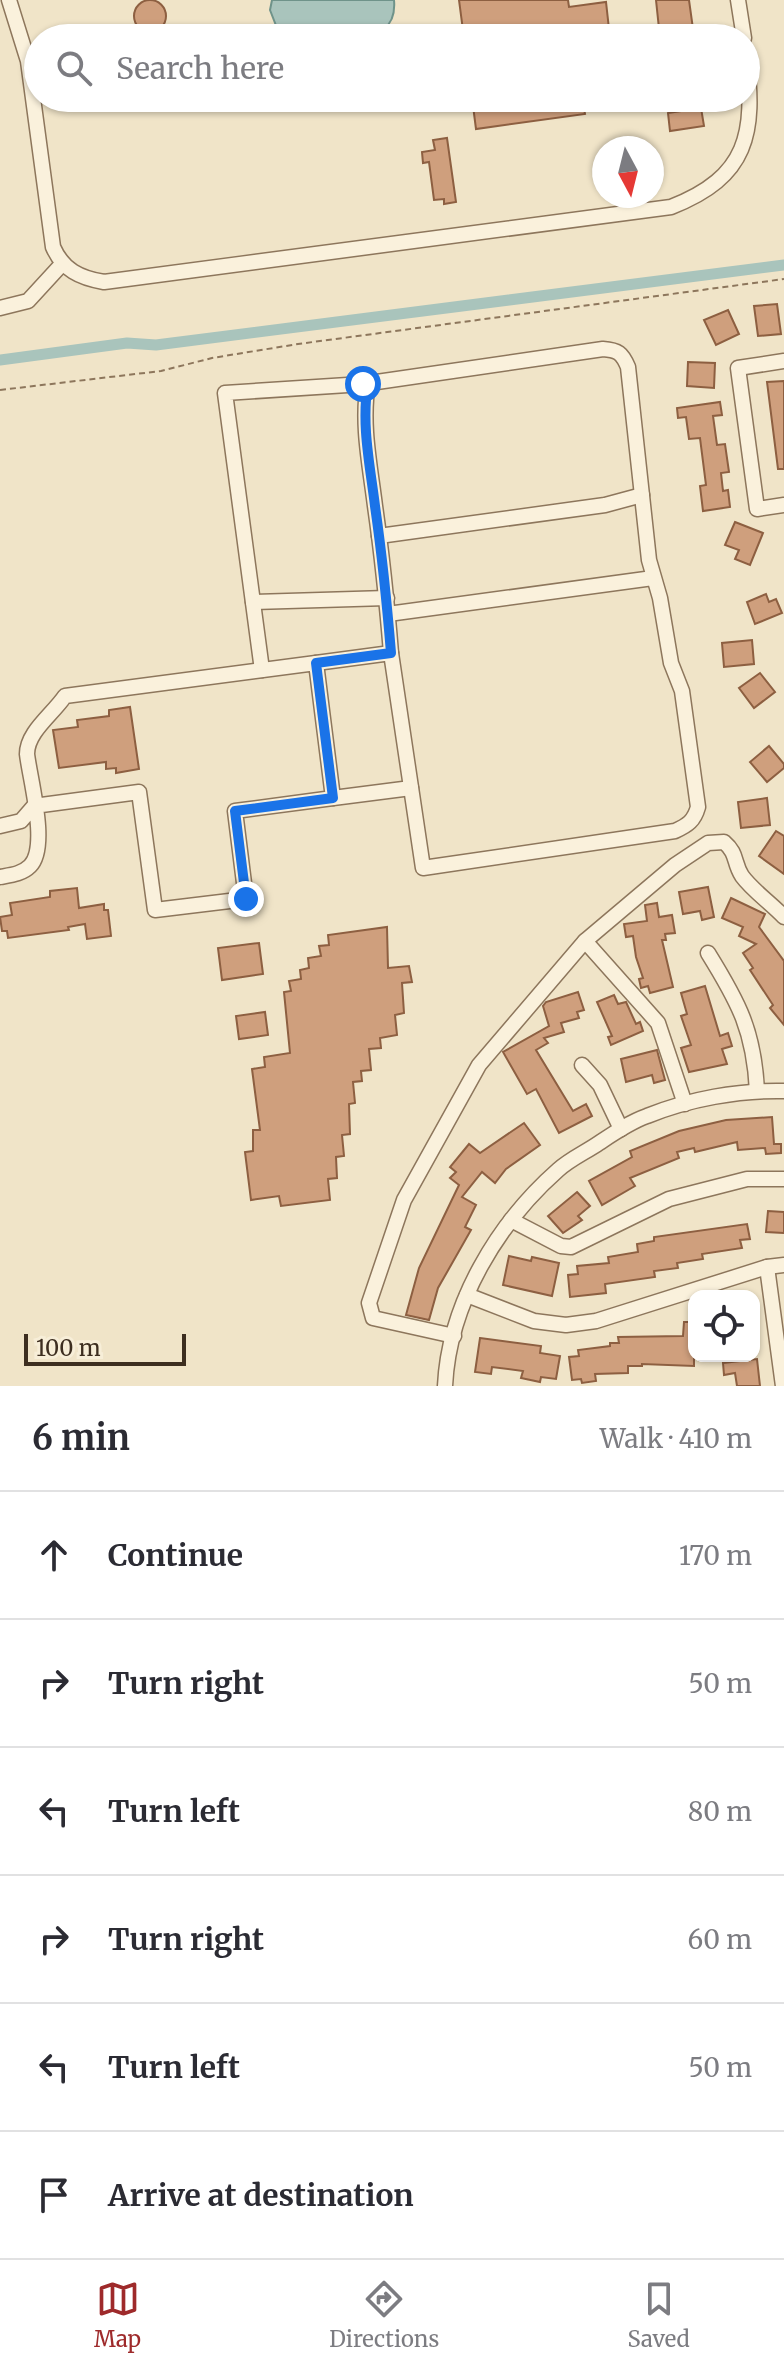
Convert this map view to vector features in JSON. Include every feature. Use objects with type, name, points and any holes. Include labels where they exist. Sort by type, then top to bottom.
[{"type":"street","points":[[9,0],[24,48]]},
{"type":"street","points":[[738,0],[742,24]]},
{"type":"street","points":[[34,112],[53,247],[62,264],[88,280],[119,282],[671,207],[705,191],[733,165],[747,136],[751,112]]},
{"type":"street","points":[[0,308],[28,301],[62,264]]},
{"type":"street","points":[[262,670],[225,393],[368,383],[603,349],[617,350],[628,367],[653,578],[660,598],[671,663],[682,691],[698,807],[694,818],[675,831],[423,868],[391,653],[367,443],[365,405],[368,383]]},
{"type":"street","points":[[784,361],[738,368],[757,509],[784,505]]},
{"type":"street","points":[[379,536],[605,505],[642,495]]},
{"type":"street","points":[[388,614],[653,578]]},
{"type":"street","points":[[253,602],[387,598]]},
{"type":"street","points":[[0,877],[20,873],[38,855],[40,842],[27,745],[65,696],[391,653]]},
{"type":"street","points":[[316,663],[333,798]]},
{"type":"street","points":[[0,826],[21,821],[34,806],[139,792],[155,910],[246,899],[235,811],[411,788]]},
{"type":"street","points":[[454,1336],[373,1318],[369,1303],[404,1200],[479,1065],[585,941],[675,865],[708,843],[724,842],[734,850],[739,872],[784,917]]},
{"type":"street","points":[[585,941],[658,1023],[685,1104]]},
{"type":"street","points":[[708,953],[735,997],[748,1028],[756,1057],[757,1091]]},
{"type":"street","points":[[582,1065],[600,1085],[621,1129]]},
{"type":"street","points":[[445,1386],[454,1336],[467,1295],[490,1249],[511,1220],[560,1168],[646,1116],[685,1104],[757,1091],[784,1091]]},
{"type":"street","points":[[511,1220],[561,1246],[571,1247],[669,1199],[747,1179],[784,1179]]},
{"type":"street","points":[[467,1295],[534,1321],[566,1325],[596,1321],[767,1267],[784,1265]]},
{"type":"street","points":[[767,1267],[780,1340],[783,1386]]},
{"type":"path","points":[[0,390],[161,371],[212,358],[311,342],[784,279]]},
{"type":"water","points":[[272,0],[394,0],[389,24],[275,24],[270,10]]},
{"type":"building","points":[[459,0],[568,0],[569,7],[606,2],[608,24],[462,24]]},
{"type":"building","points":[[656,0],[689,0],[692,24],[659,24]]},
{"type":"building","points":[[144,1],[156,1],[165,10],[163,24],[135,22],[135,10]]},
{"type":"building","points":[[474,112],[585,114],[476,129]]},
{"type":"building","points":[[702,112],[704,126],[670,131],[668,113]]},
{"type":"building","points":[[447,138],[456,202],[444,204],[444,199],[434,200],[429,162],[423,163],[422,152],[435,150],[433,140]]},
{"type":"building","points":[[777,304],[781,334],[758,336],[754,306]]},
{"type":"building","points":[[728,310],[739,334],[716,345],[704,320]]},
{"type":"building","points":[[688,362],[715,363],[714,388],[687,386]]},
{"type":"building","points":[[784,381],[784,469],[778,469],[767,382]]},
{"type":"building","points":[[720,402],[722,415],[713,416],[717,445],[725,444],[729,472],[721,473],[723,491],[728,490],[730,507],[703,511],[700,486],[706,485],[700,438],[689,439],[686,417],[678,418],[677,408]]},
{"type":"building","points":[[735,522],[763,533],[750,565],[735,559],[739,550],[725,545]]},
{"type":"building","points":[[766,594],[769,602],[776,599],[782,613],[755,624],[747,602]]},
{"type":"building","points":[[752,640],[754,664],[724,667],[722,643]]},
{"type":"building","points":[[760,673],[775,692],[754,708],[739,688]]},
{"type":"building","points":[[130,707],[139,769],[116,773],[116,768],[106,769],[106,762],[59,768],[53,730],[78,727],[77,720],[109,716],[109,710]]},
{"type":"building","points":[[769,746],[784,768],[767,782],[750,762]]},
{"type":"building","points":[[767,798],[770,825],[741,828],[738,802]]},
{"type":"building","points":[[776,831],[784,836],[784,874],[759,856]]},
{"type":"building","points":[[708,887],[714,917],[702,920],[700,911],[683,914],[679,892]]},
{"type":"building","points":[[77,888],[79,908],[104,904],[104,910],[108,910],[111,936],[87,939],[85,924],[68,927],[69,930],[8,938],[7,931],[2,931],[0,917],[12,915],[10,903],[50,897],[50,891]]},
{"type":"building","points":[[731,898],[765,914],[759,927],[784,961],[784,1025],[770,1008],[773,1005],[750,970],[753,968],[743,953],[756,944],[739,936],[743,927],[722,918]]},
{"type":"building","points":[[657,903],[659,917],[672,915],[675,933],[665,934],[666,940],[662,940],[673,987],[650,993],[648,986],[641,988],[639,979],[643,978],[633,936],[626,937],[624,924],[647,921],[645,905]]},
{"type":"building","points":[[387,927],[388,968],[409,966],[412,982],[402,983],[404,1013],[395,1015],[397,1035],[380,1038],[381,1048],[369,1049],[371,1070],[361,1071],[362,1081],[353,1082],[355,1103],[349,1104],[350,1134],[342,1135],[344,1156],[336,1157],[337,1178],[328,1179],[330,1200],[281,1206],[279,1196],[251,1200],[245,1152],[253,1151],[253,1130],[260,1130],[252,1069],[265,1067],[264,1057],[290,1053],[284,992],[291,991],[289,981],[301,979],[300,970],[309,968],[308,958],[321,956],[319,946],[329,945],[328,935]]},
{"type":"building","points":[[259,943],[263,974],[222,980],[218,948]]},
{"type":"building","points":[[705,986],[720,1036],[728,1033],[732,1046],[722,1049],[727,1064],[689,1072],[681,1048],[691,1045],[681,1016],[687,1014],[681,993]]},
{"type":"building","points":[[578,992],[584,1010],[577,1012],[579,1018],[561,1023],[564,1032],[544,1038],[548,1043],[536,1050],[573,1111],[586,1104],[592,1116],[559,1133],[536,1089],[527,1094],[503,1052],[549,1026],[543,1006],[546,1002]]},
{"type":"building","points":[[614,995],[618,1004],[626,1002],[636,1024],[640,1022],[643,1031],[611,1045],[608,1037],[612,1036],[597,1002]]},
{"type":"building","points":[[265,1012],[268,1035],[239,1039],[236,1016]]},
{"type":"building","points":[[657,1050],[665,1080],[654,1083],[652,1075],[626,1082],[621,1059]]},
{"type":"building","points":[[772,1117],[774,1144],[781,1144],[781,1153],[766,1154],[765,1148],[738,1150],[737,1142],[695,1152],[694,1148],[677,1152],[679,1158],[630,1178],[635,1186],[602,1205],[589,1181],[632,1157],[630,1151],[679,1131],[726,1120]]},
{"type":"building","points":[[524,1123],[540,1145],[506,1169],[495,1183],[482,1172],[462,1197],[476,1205],[465,1227],[471,1230],[438,1288],[429,1320],[406,1315],[419,1268],[459,1185],[450,1178],[456,1172],[450,1167],[469,1144],[480,1153]]},
{"type":"building","points":[[577,1192],[590,1206],[578,1216],[582,1220],[563,1233],[548,1216]]},
{"type":"building","points":[[768,1211],[784,1212],[784,1233],[766,1232]]},
{"type":"building","points":[[747,1224],[750,1239],[740,1240],[742,1248],[702,1254],[703,1259],[677,1263],[678,1268],[654,1271],[655,1277],[605,1284],[606,1293],[570,1297],[568,1275],[578,1274],[577,1266],[609,1263],[608,1257],[638,1252],[637,1244],[654,1241],[654,1237]]},
{"type":"building","points":[[509,1256],[559,1263],[552,1296],[503,1285]]},
{"type":"building","points":[[684,1322],[688,1322],[688,1362],[694,1362],[694,1366],[642,1364],[628,1366],[628,1373],[595,1374],[596,1381],[582,1383],[581,1379],[572,1380],[569,1357],[579,1356],[578,1350],[610,1346],[610,1343],[619,1343],[618,1337],[683,1336]]},
{"type":"building","points":[[480,1338],[541,1346],[540,1353],[560,1356],[556,1379],[541,1377],[540,1382],[521,1378],[523,1371],[492,1367],[491,1374],[475,1372]]},
{"type":"building","points":[[757,1362],[760,1386],[737,1386],[735,1373],[724,1375],[723,1363]]},
{"type":"waterway","points":[[0,360],[127,343],[156,345],[784,265]]},
{"type":"route","points":[[246,899],[235,811],[333,798],[316,663],[391,653],[367,443],[365,405],[368,383],[363,384]]}]
